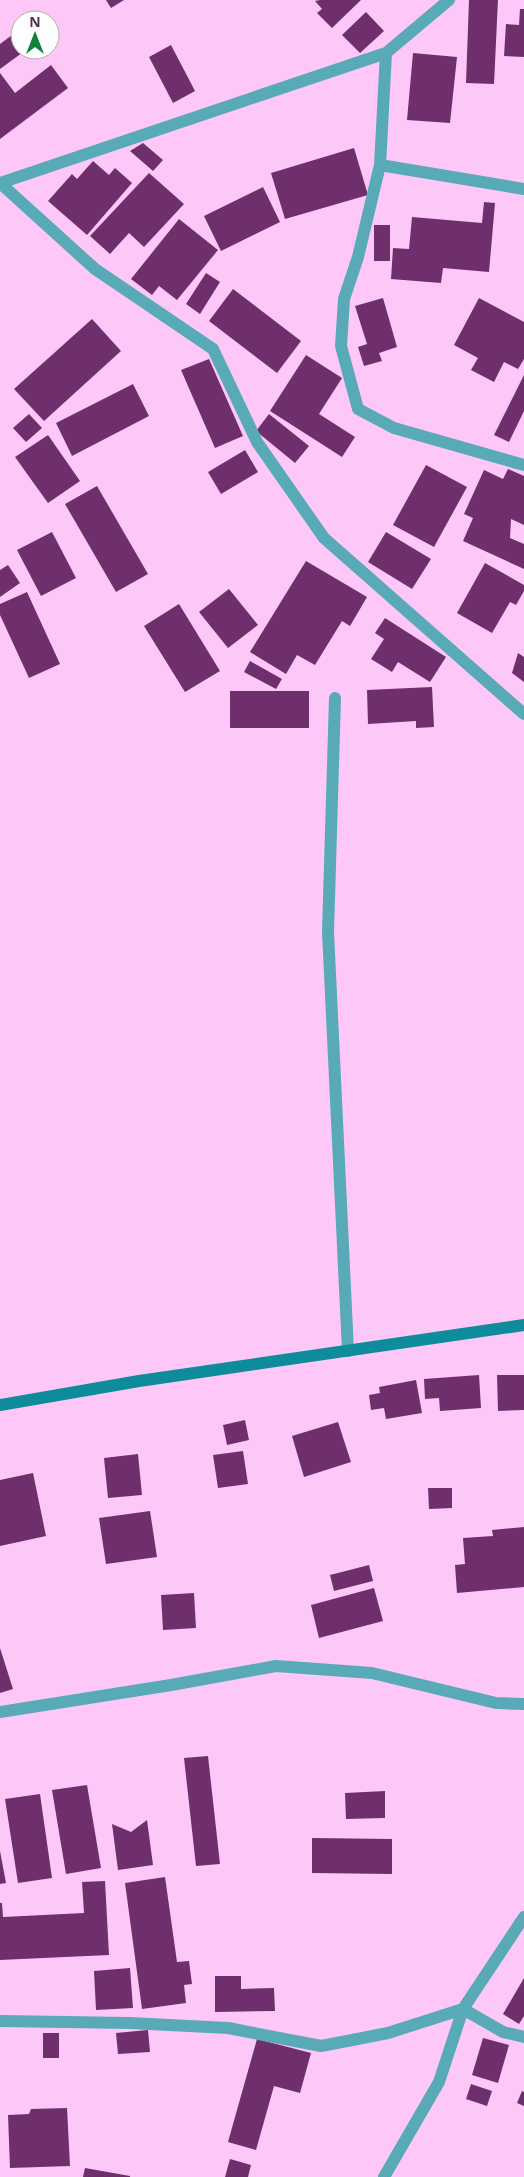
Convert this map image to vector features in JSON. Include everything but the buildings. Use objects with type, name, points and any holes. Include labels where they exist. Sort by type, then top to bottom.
[{"type":"main road","points":[[0,1405],[139,1381],[524,1325]]},
{"type":"street","points":[[449,0],[386,53],[0,183],[95,270],[213,349],[257,442],[324,538],[524,714]]},
{"type":"street","points":[[386,53],[380,165],[358,257],[344,299],[341,346],[358,409],[394,428],[524,465]]},
{"type":"street","points":[[380,165],[524,189]]},
{"type":"street","points":[[335,698],[328,932],[348,1351]]},
{"type":"street","points":[[0,1712],[276,1666],[372,1673],[496,1703],[524,1704]]},
{"type":"street","points":[[384,2177],[439,2082],[463,2009],[524,1917]]},
{"type":"street","points":[[0,2021],[130,2023],[228,2028],[321,2046],[388,2034],[463,2009],[503,2032],[524,2037]]}]
